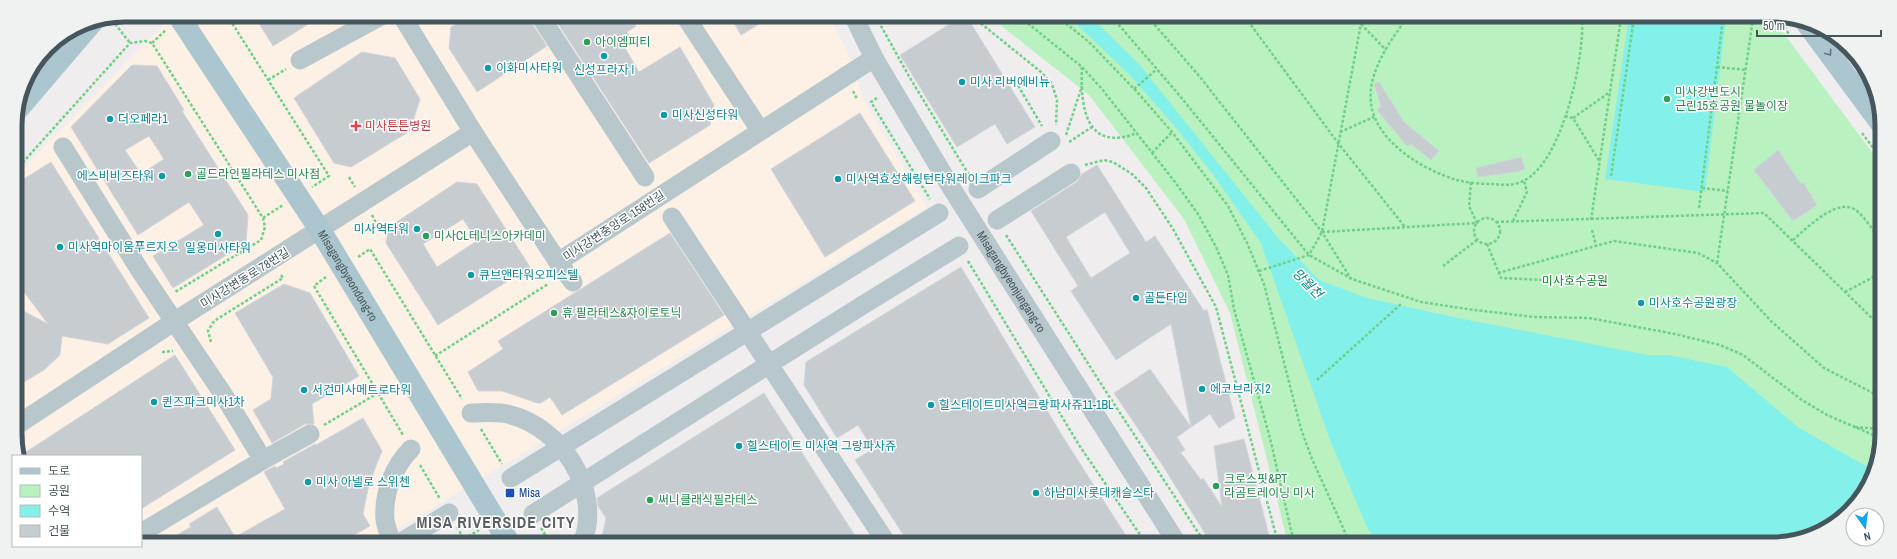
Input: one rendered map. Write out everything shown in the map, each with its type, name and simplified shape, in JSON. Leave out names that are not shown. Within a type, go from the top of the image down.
[{"type":"main road","name":"Misagangbyeondong-ro","points":[[183,22],[320,230],[506,537]]},
{"type":"main road","points":[[25,101],[85,31]]},
{"type":"main road","points":[[1812,31],[1874,114]]},
{"type":"street","points":[[300,60],[370,22]]},
{"type":"street","name":"미사강변중앙로 158번길","points":[[406,22],[473,132],[558,262],[760,130],[874,58]]},
{"type":"street","points":[[544,22],[645,178]]},
{"type":"street","points":[[689,22],[760,130]]},
{"type":"street","name":"Misagangbyeonjungang-ro","points":[[856,22],[874,58],[956,195],[1174,537]]},
{"type":"street","name":"미사강변동로 78번길","points":[[22,422],[175,321],[473,132]]},
{"type":"street","points":[[978,189],[1061,141]]},
{"type":"street","points":[[63,147],[141,272],[223,394],[263,460]]},
{"type":"street","points":[[997,220],[1071,173]]},
{"type":"street","points":[[511,478],[562,448],[939,213]]},
{"type":"street","points":[[672,217],[883,537]]},
{"type":"street","points":[[533,514],[959,246]]},
{"type":"street","points":[[558,262],[573,282]]},
{"type":"street","points":[[471,413],[510,414],[542,428],[562,448],[583,483],[587,509],[584,537]]},
{"type":"street","points":[[142,532],[263,460],[310,434]]},
{"type":"street","points":[[390,537],[385,520],[388,489],[400,460],[411,449]]},
{"type":"street","points":[[410,537],[449,513]]},
{"type":"path","points":[[231,22],[329,176]]},
{"type":"path","points":[[879,22],[910,78],[978,189]]},
{"type":"path","points":[[979,22],[1041,72],[1052,84],[1058,100],[1054,135],[1061,141]]},
{"type":"path","points":[[1026,22],[1082,67],[1102,89],[1198,214],[1216,247],[1228,276],[1234,309],[1274,453],[1292,537]]},
{"type":"path","points":[[1064,22],[1089,42],[1134,89],[1172,132],[1228,206],[1248,245],[1266,291],[1301,429],[1312,459],[1347,537]]},
{"type":"path","points":[[1116,22],[1158,69],[1309,255],[1352,279],[1421,302],[1467,310],[1534,316],[1589,318],[1675,334],[1720,345],[1743,356],[1802,400],[1827,415],[1875,437]]},
{"type":"path","points":[[1152,22],[1200,77],[1322,232],[1352,279]]},
{"type":"path","points":[[1248,22],[1338,143],[1405,227]]},
{"type":"path","points":[[1404,22],[1386,50],[1373,80],[1370,91],[1372,114],[1388,139],[1412,158],[1448,176],[1471,182],[1505,185],[1524,181],[1540,168],[1555,142],[1570,103],[1580,59],[1582,22]]},
{"type":"path","points":[[1591,220],[1620,22]]},
{"type":"path","points":[[1611,176],[1633,22]]},
{"type":"path","points":[[1699,208],[1722,22]]},
{"type":"path","points":[[1716,262],[1725,214],[1753,22]]},
{"type":"path","points":[[114,23],[130,43]]},
{"type":"path","points":[[1361,24],[1386,50]]},
{"type":"path","points":[[1259,272],[1309,255],[1322,232],[1361,24]]},
{"type":"path","points":[[22,163],[130,43],[145,41],[152,44],[263,218],[265,227],[261,240],[194,281]]},
{"type":"path","points":[[1082,67],[1082,86],[1086,110],[1092,127],[1103,137],[1116,139],[1137,133]]},
{"type":"path","points":[[1716,67],[1746,70]]},
{"type":"path","points":[[1134,89],[1158,69]]},
{"type":"path","points":[[1061,141],[1069,128],[1082,86]]},
{"type":"path","points":[[1573,118],[1610,92]]},
{"type":"path","points":[[871,102],[939,213]]},
{"type":"path","points":[[1565,116],[1573,118],[1600,162]]},
{"type":"path","points":[[1340,132],[1374,117]]},
{"type":"path","points":[[1061,141],[1092,127]]},
{"type":"path","points":[[1152,153],[1172,132]]},
{"type":"path","points":[[1071,173],[1083,166],[1104,160],[1120,165],[1146,188],[1173,230],[1219,314],[1276,537]]},
{"type":"path","points":[[1513,221],[1527,192],[1524,181]]},
{"type":"path","points":[[1471,182],[1469,206],[1477,223],[1474,233],[1477,240],[1487,244],[1494,242],[1499,236],[1500,228],[1496,222]]},
{"type":"path","points":[[1702,188],[1728,191]]},
{"type":"path","points":[[1793,240],[1837,207],[1849,206],[1858,211],[1875,234]]},
{"type":"path","points":[[1322,232],[1477,223],[1484,218],[1496,222],[1764,213],[1875,321]]},
{"type":"path","points":[[997,220],[1105,390],[1201,537]]},
{"type":"path","points":[[1592,230],[1596,245]]},
{"type":"path","points":[[1443,266],[1477,240]]},
{"type":"path","points":[[1498,273],[1614,241],[1698,253],[1716,262],[1771,321],[1824,368],[1875,394]]},
{"type":"path","points":[[1487,244],[1501,278],[1590,282]]},
{"type":"path","points":[[959,246],[1079,445],[1141,537]]},
{"type":"path","points":[[370,249],[511,478]]},
{"type":"path","points":[[1844,292],[1875,276]]},
{"type":"path","points":[[212,343],[208,331],[211,324],[217,318],[284,278]]},
{"type":"path","points":[[435,356],[548,284]]},
{"type":"path","points":[[314,286],[463,537]]},
{"type":"path","points":[[1317,380],[1402,303]]},
{"type":"path","points":[[310,434],[378,393]]},
{"type":"path","points":[[1851,426],[1875,429]]},
{"type":"path","points":[[533,514],[547,537]]},
{"type":"shaded area","points":[[166,22],[832,22],[850,57],[864,101],[927,207],[385,537],[142,537],[142,455],[24,455],[22,434],[22,170]]},
{"type":"green space","name":"미사호수공원","points":[[996,22],[1775,22],[1875,156],[1875,434],[1874,447],[1867,473],[1854,497],[1845,507],[1829,520],[1805,532],[1779,537],[1286,537],[1230,313],[1184,219],[1089,95]]},
{"type":"water","name":"망월천","points":[[1074,22],[1096,22],[1139,64],[1278,238],[1319,280],[1367,298],[1458,318],[1648,355],[1668,355],[1727,367],[1799,428],[1869,468],[1861,486],[1845,507],[1829,520],[1805,532],[1779,537],[1373,537],[1367,527],[1330,440],[1261,243],[1212,173],[1177,129],[1128,73]]},
{"type":"water","name":"미사강변도시 근린15호공원 물놀이장","points":[[1628,22],[1726,22],[1705,192],[1605,179]]},
{"type":"building","points":[[258,22],[312,22],[273,46]]},
{"type":"building","name":"이화미사타워","points":[[460,22],[531,22],[547,46],[477,92],[449,48],[451,27]]},
{"type":"building","name":"미사신성타워","points":[[557,22],[634,22],[636,26],[627,32],[634,43],[625,48],[639,72],[680,47],[714,105],[710,125],[649,163]]},
{"type":"building","points":[[733,22],[762,22],[741,35]]},
{"type":"building","name":"미사 리버에비뉴","points":[[953,22],[970,22],[1035,127],[1007,144],[995,124],[957,147],[900,55]]},
{"type":"building","points":[[362,52],[395,58],[420,99],[410,131],[351,167],[334,163],[294,98]]},
{"type":"building","points":[[132,65],[157,66],[184,110],[182,111],[248,215],[246,243],[173,288],[153,256],[204,225],[189,202],[138,235],[71,127]],"holes":[[[149,136],[164,159],[141,174],[125,150]]]},
{"type":"building","points":[[1379,82],[1404,122],[1439,151],[1431,160],[1411,144],[1407,146],[1377,110],[1381,106],[1374,84]]},
{"type":"building","name":"미사역효성해링턴타워레이크파크","points":[[860,113],[915,201],[825,257],[771,169]]},
{"type":"building","points":[[1778,150],[1801,184],[1803,182],[1817,205],[1793,221],[1754,170]]},
{"type":"building","points":[[1521,157],[1525,169],[1516,172],[1478,177],[1476,168]]},
{"type":"building","name":"미사역마이움푸르지오","points":[[51,162],[149,318],[108,344],[62,336],[60,355],[44,370],[22,383],[22,310],[48,324],[22,289],[22,180]]},
{"type":"building","points":[[1097,165],[1146,242],[1155,236],[1204,311],[1207,309],[1235,418],[1219,428],[1210,414],[1177,437],[1185,450],[1178,454],[1181,453],[1201,480],[1203,478],[1222,507],[1214,446],[1244,439],[1269,537],[1207,537],[1161,463],[1114,393],[1150,369],[1191,427],[1171,324],[1116,360],[1071,291],[1078,286],[1031,211],[1077,182],[1082,174]],"holes":[[[1105,212],[1130,253],[1091,278],[1066,237]]]},
{"type":"building","points":[[457,182],[477,184],[530,267],[438,325],[386,243],[389,227]],"holes":[[[463,219],[477,241],[437,267],[423,244]]]},
{"type":"building","points":[[670,233],[724,315],[562,415],[550,397],[541,403],[537,403],[502,391],[478,391],[468,372],[503,349],[498,341]]},
{"type":"building","name":"힐스테이트미사역그랑파사쥬11-1BL","points":[[961,267],[1063,437],[1127,537],[905,537],[855,460],[873,449],[858,425],[837,438],[804,385],[806,362]]},
{"type":"building","points":[[284,284],[310,293],[359,376],[312,404],[314,424],[305,424],[272,443],[253,410],[271,399],[273,377],[235,313]]},
{"type":"building","name":"퀸즈파크미사1차","points":[[175,355],[235,450],[142,508],[142,455],[24,455],[24,453]]},
{"type":"building","name":"힐스테이트 미사역 그랑파사쥬","points":[[764,393],[856,537],[602,537],[606,518],[598,506],[597,498]]},
{"type":"building","name":"미사 아넬로 스위첸","points":[[363,418],[382,451],[369,484],[363,514],[370,526],[350,537],[235,537],[285,509],[264,472],[275,466],[276,468],[284,464],[283,462],[315,444],[316,445]]},
{"type":"building","name":"미사 아넬로 스위첸","points":[[217,507],[235,537],[173,537],[191,527],[189,524]]},
{"type":"place","name":"아이엠피티","points":[[587,42]]},
{"type":"place","name":"신성프라자 I","points":[[604,56]]},
{"type":"place","name":"이화미사타워","points":[[488,68]]},
{"type":"place","name":"미사 리버에비뉴","points":[[962,82]]},
{"type":"place","name":"미사강변도시 근린15호공원 물놀이장","points":[[1667,99]]},
{"type":"place","name":"미사신성타워","points":[[664,115]]},
{"type":"place","name":"더오페라1","points":[[110,119]]},
{"type":"place","name":"미사튼튼병원","points":[[356,126]]},
{"type":"place","name":"골드라인필라테스 미사점","points":[[188,174]]},
{"type":"place","name":"에스비비즈타워","points":[[162,176]]},
{"type":"place","name":"미사역효성해링턴타워레이크파크","points":[[838,179]]},
{"type":"place","name":"미사역타워","points":[[417,229]]},
{"type":"place","name":"일옹미사타워","points":[[218,234]]},
{"type":"place","name":"미사CL테니스아카데미","points":[[426,236]]},
{"type":"place","name":"미사역마이움푸르지오","points":[[60,247]]},
{"type":"place","name":"큐브앤타워오피스텔","points":[[471,275]]},
{"type":"place","name":"골든타임","points":[[1136,298]]},
{"type":"place","name":"미사호수공원광장","points":[[1641,303]]},
{"type":"place","name":"휴 필라테스&자이로토닉","points":[[554,313]]},
{"type":"place","name":"에코브리지2","points":[[1202,389]]},
{"type":"place","name":"서건미사메트로타워","points":[[304,390]]},
{"type":"place","name":"퀸즈파크미사1차","points":[[154,402]]},
{"type":"place","name":"힐스테이트미사역그랑파사쥬11-1BL","points":[[931,405]]},
{"type":"place","name":"힐스테이트 미사역 그랑파사쥬","points":[[739,446]]},
{"type":"place","name":"미사 아넬로 스위첸","points":[[308,482]]},
{"type":"place","name":"크로스핏&PT 라곰트레이닝 미사","points":[[1216,486]]},
{"type":"place","name":"Misa","points":[[510,493]]},
{"type":"place","name":"하남미사롯데캐슬스타","points":[[1036,493]]},
{"type":"place","name":"써니클래식필라테스","points":[[650,500]]},
{"type":"district","name":"MISA RIVERSIDE CITY","points":[[496,522]]}]
